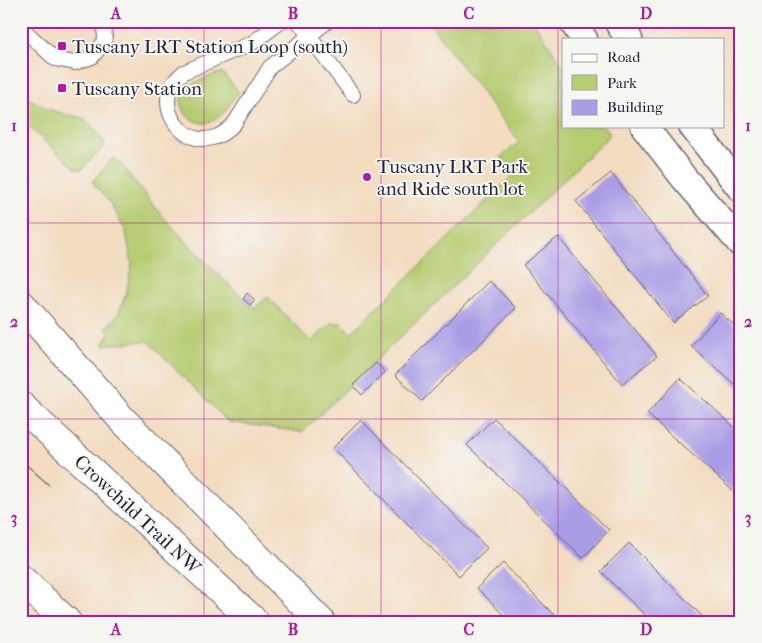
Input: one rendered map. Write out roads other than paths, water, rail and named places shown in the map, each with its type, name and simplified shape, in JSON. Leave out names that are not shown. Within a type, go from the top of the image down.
[{"type":"highway","points":[[21,304],[120,417],[320,622]]},
{"type":"highway","name":"Crowchild Trail NW","points":[[21,406],[255,622]]},
{"type":"highway","points":[[21,579],[67,622]]},
{"type":"street","points":[[572,21],[583,38]]},
{"type":"street","points":[[617,21],[628,38]]},
{"type":"street","points":[[646,128],[684,178],[741,244]]},
{"type":"street","points":[[694,128],[741,189]]},
{"type":"lane","points":[[21,27],[55,58],[75,63],[92,57],[106,42],[103,21]]},
{"type":"lane","points":[[282,21],[252,43],[184,72],[176,78],[170,88],[168,109],[178,128],[196,138],[206,139],[217,137],[226,132],[234,124],[270,67],[328,21]]},
{"type":"lane","points":[[298,21],[354,95]]},
{"type":"tram line","points":[[21,460],[49,485]]},
{"type":"place","name":"Tuscany LRT Station Loop (south)","points":[[62,46]]},
{"type":"place","name":"Tuscany Station","points":[[62,88]]},
{"type":"place","name":"Tuscany LRT Park and Ride south lot","points":[[367,177]]}]
